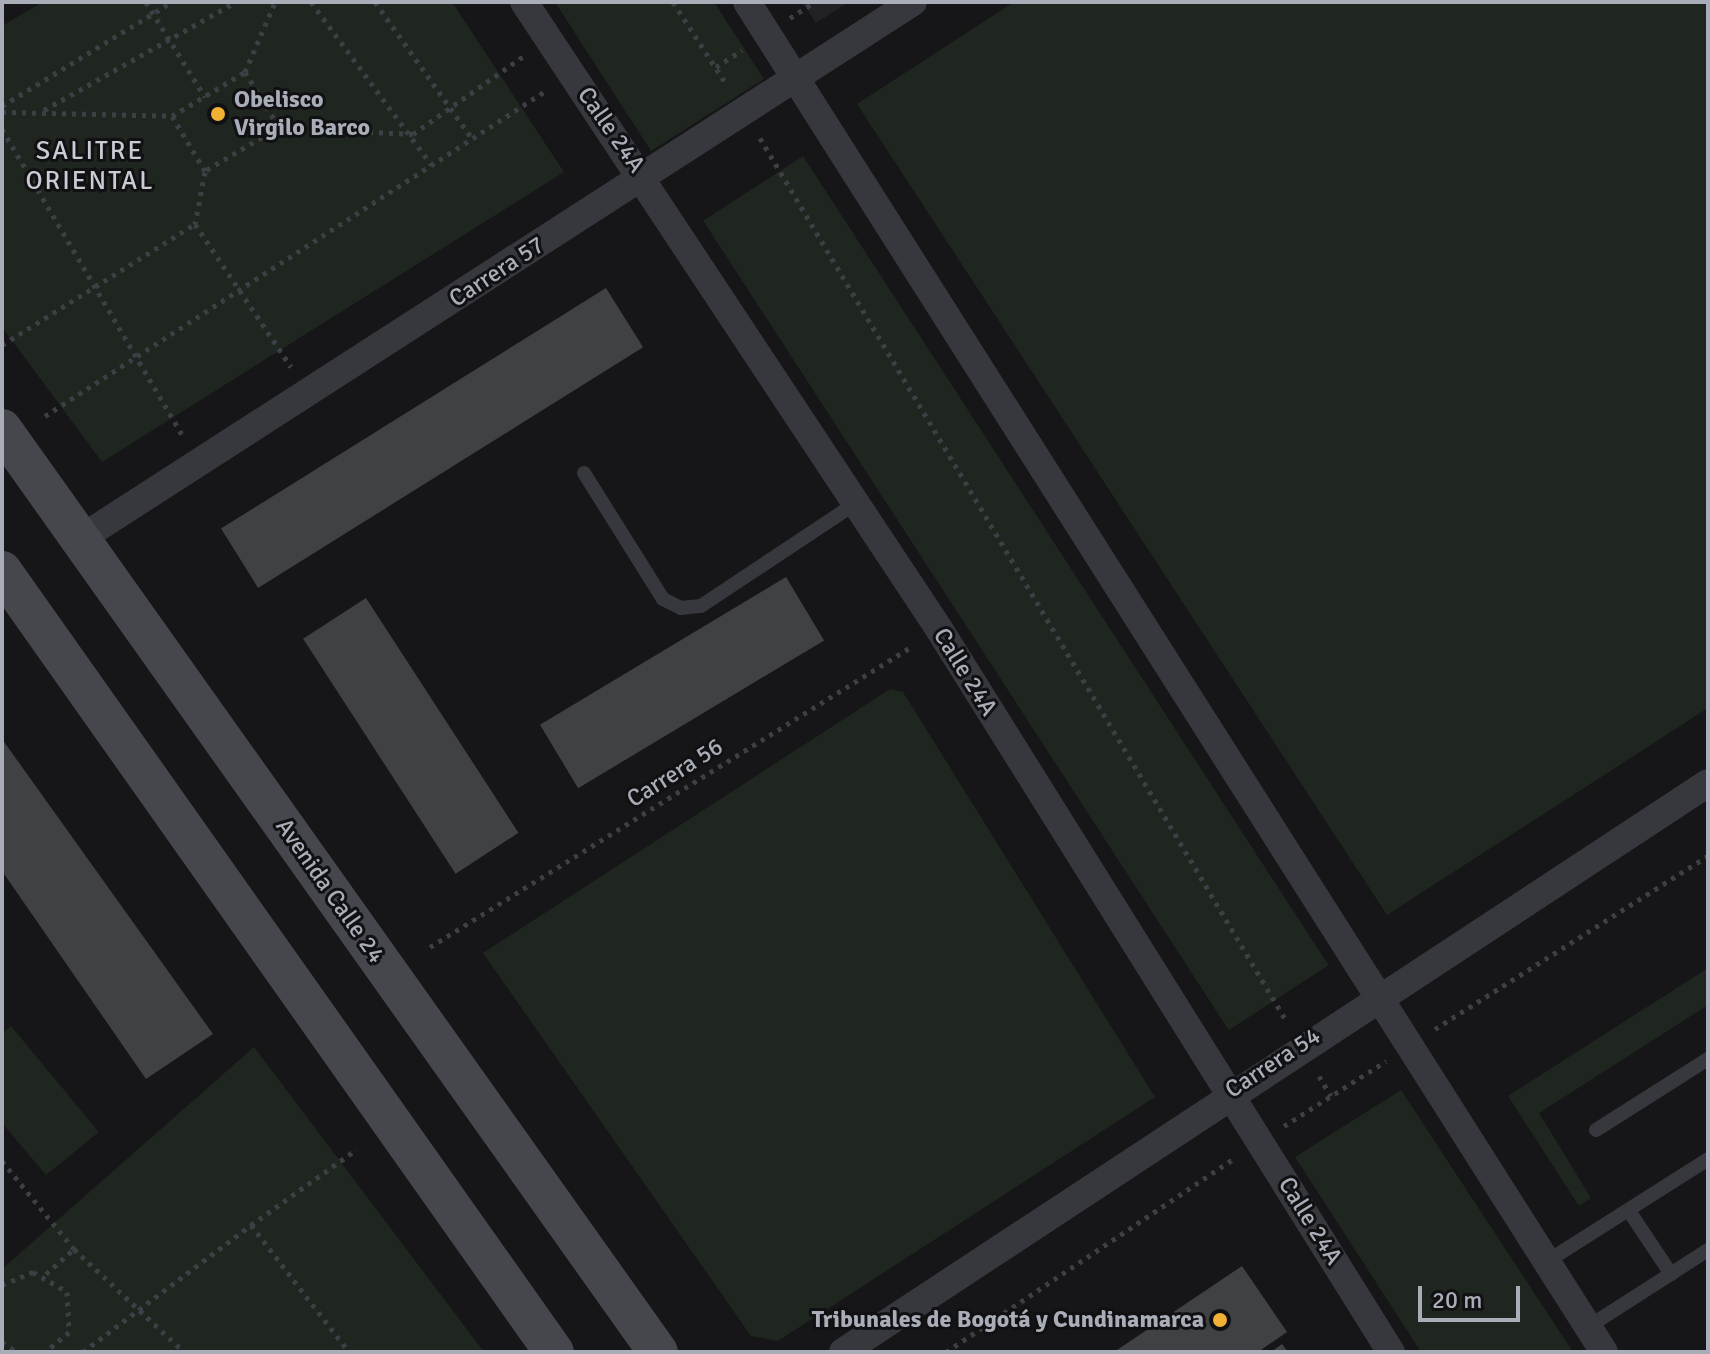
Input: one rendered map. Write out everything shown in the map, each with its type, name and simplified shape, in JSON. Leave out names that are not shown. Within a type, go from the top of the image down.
[{"type":"main road","name":"Avenida Calle 24","points":[[2,429],[658,1352]]},
{"type":"main road","points":[[3,577],[554,1352]]},
{"type":"street","name":"Calle 24A","points":[[524,2],[644,178],[939,629],[1391,1352]]},
{"type":"street","points":[[747,2],[1374,997],[1604,1352]]},
{"type":"street","name":"Carrera 57","points":[[80,539],[913,2]]},
{"type":"street","name":"Carrera 54","points":[[843,1352],[1230,1091],[1708,783]]},
{"type":"lane","points":[[584,473],[663,599],[681,608],[701,606],[856,503]]},
{"type":"lane","points":[[1596,1130],[1708,1059]]},
{"type":"lane","points":[[1546,1262],[1708,1159]]},
{"type":"lane","points":[[1629,1211],[1671,1274]]},
{"type":"lane","points":[[1588,1327],[1708,1250]]},
{"type":"path","points":[[146,2],[205,97]]},
{"type":"path","points":[[2,109],[172,2]]},
{"type":"path","points":[[44,110],[236,2]]},
{"type":"path","points":[[2,109],[172,116],[245,72],[275,2]]},
{"type":"path","points":[[311,2],[413,134],[431,164]]},
{"type":"path","points":[[375,2],[453,106],[471,137]]},
{"type":"path","points":[[673,2],[745,112],[1331,1096]]},
{"type":"path","points":[[205,171],[279,127],[413,134],[548,39]]},
{"type":"path","points":[[245,72],[279,127]]},
{"type":"path","points":[[45,416],[571,73]]},
{"type":"path","points":[[172,116],[205,171],[195,224],[307,392]]},
{"type":"path","points":[[2,129],[198,462]]},
{"type":"path","points":[[2,345],[195,224]]},
{"type":"path","name":"Carrera 56","points":[[430,947],[939,629]]},
{"type":"path","points":[[946,1352],[1260,1141],[1708,856]]},
{"type":"path","points":[[83,1352],[357,1149]]},
{"type":"path","points":[[2,1161],[74,1249],[184,1352]]},
{"type":"path","points":[[251,1225],[349,1352]]},
{"type":"path","points":[[46,1274],[74,1249]]},
{"type":"path","points":[[2,1285],[20,1273],[46,1274],[67,1292],[73,1319],[61,1343],[45,1352]]},
{"type":"path","points":[[2,1342],[17,1352]]},
{"type":"shaded area","points":[[43,2],[452,2],[564,172],[102,462],[2,327],[2,26]]},
{"type":"shaded area","points":[[555,2],[714,2],[764,79],[651,151]]},
{"type":"shaded area","points":[[802,2],[849,2],[816,23]]},
{"type":"shaded area","points":[[1014,2],[1708,2],[1708,708],[1387,915],[857,104]]},
{"type":"shaded area","points":[[803,156],[1329,965],[1229,1030],[703,221]]},
{"type":"shaded area","points":[[890,689],[903,692],[1155,1097],[778,1341],[751,1336],[483,953]]},
{"type":"shaded area","points":[[1708,968],[1708,1005],[1539,1113],[1591,1198],[1579,1206],[1508,1096]]},
{"type":"shaded area","points":[[11,1026],[99,1132],[46,1175],[2,1123],[2,1033]]},
{"type":"shaded area","points":[[254,1047],[484,1352],[2,1352],[2,1269]]},
{"type":"shaded area","points":[[1401,1090],[1573,1352],[1421,1352],[1295,1157]]},
{"type":"building","points":[[606,288],[643,347],[258,588],[221,529]]},
{"type":"building","points":[[786,577],[824,640],[578,788],[540,725]]},
{"type":"building","points":[[366,598],[518,833],[456,874],[303,639]]},
{"type":"building","points":[[2,739],[213,1034],[146,1079],[2,871]]},
{"type":"building","name":"Tribunales de Bogotá y Cundinamarca","points":[[1242,1266],[1287,1332],[1258,1352],[1114,1352]]},
{"type":"building","name":"Tribunales de Bogotá y Cundinamarca","points":[[1282,1344],[1288,1352],[1271,1352]]},
{"type":"place","name":"Obelisco Virgilo Barco","points":[[218,114]]},
{"type":"place","name":"Tribunales de Bogotá y Cundinamarca","points":[[1220,1320]]},
{"type":"district","name":"SALITRE ORIENTAL","points":[[90,167]]}]
